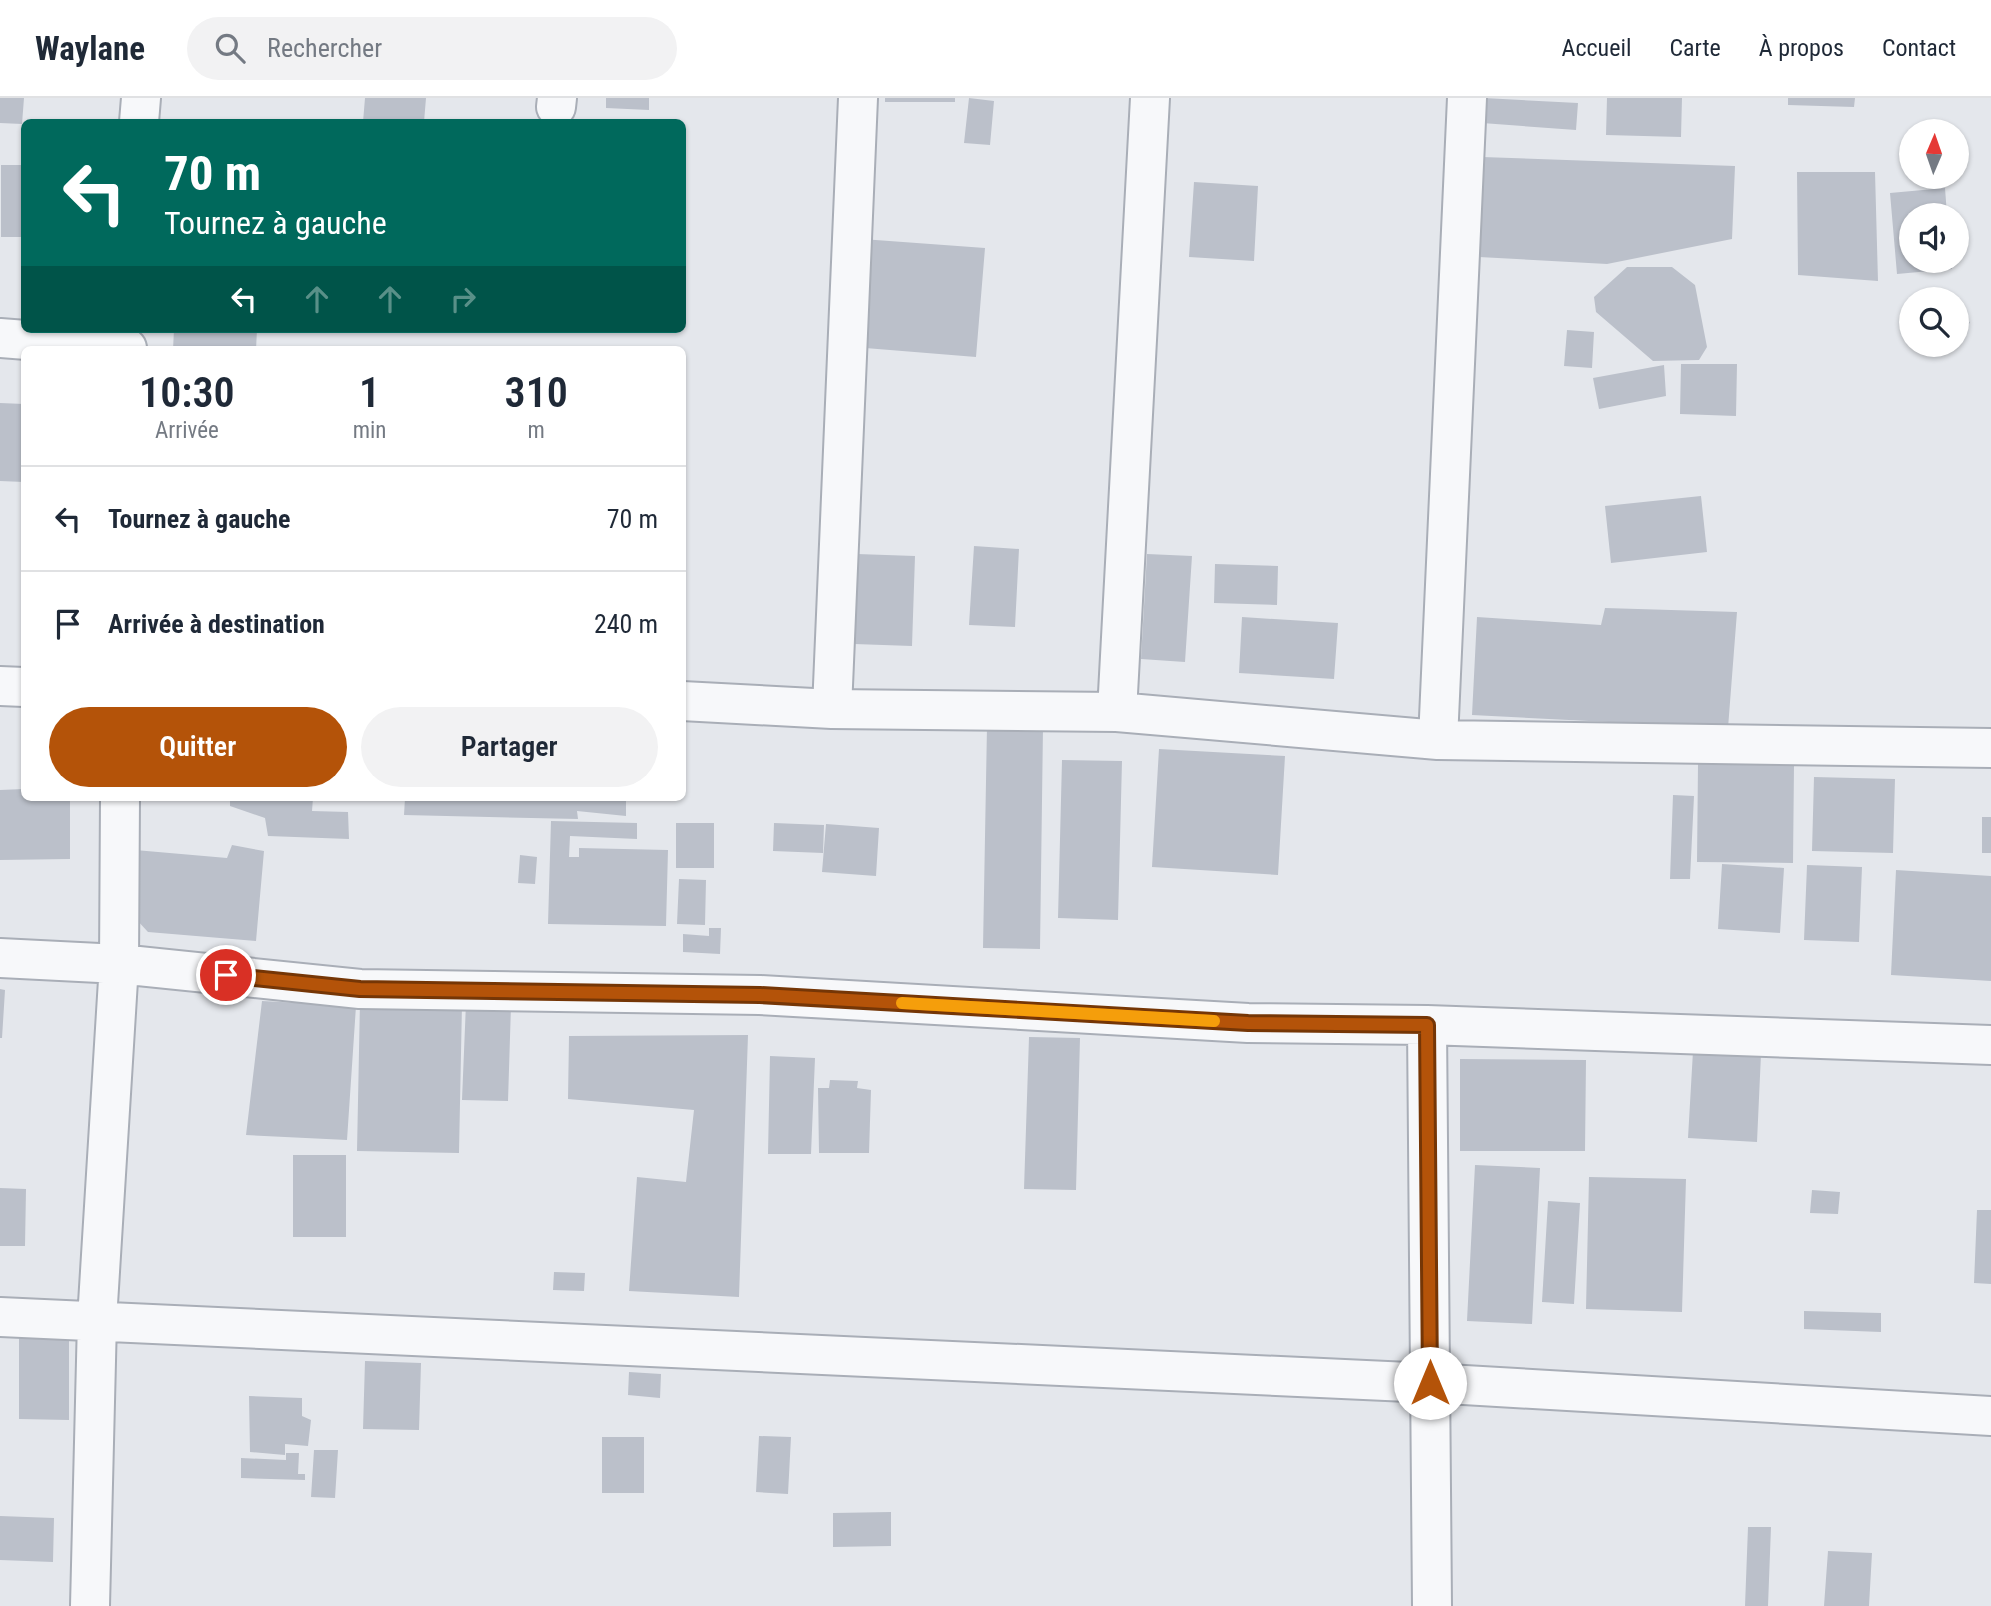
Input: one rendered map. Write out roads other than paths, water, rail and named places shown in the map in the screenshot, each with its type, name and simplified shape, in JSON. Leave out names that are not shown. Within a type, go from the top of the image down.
[{"type":"street","points":[[139,119],[141,98]]},
{"type":"street","points":[[832,709],[858,98]]},
{"type":"street","points":[[1117,712],[1150,98]]},
{"type":"street","points":[[1438,740],[1466,98]]},
{"type":"street","points":[[0,338],[128,342]]},
{"type":"street","points":[[0,686],[21,687]]},
{"type":"street","points":[[686,701],[832,709],[1117,712],[1438,740],[1991,748]]},
{"type":"street","points":[[90,1606],[97,1320],[119,964],[120,801]]},
{"type":"street","points":[[0,958],[119,964],[360,989],[760,995],[1248,1023],[1427,1025],[1991,1045]]},
{"type":"street","points":[[1427,1025],[1432,1606]]},
{"type":"street","points":[[0,1317],[1430,1383],[1991,1416]]}]
